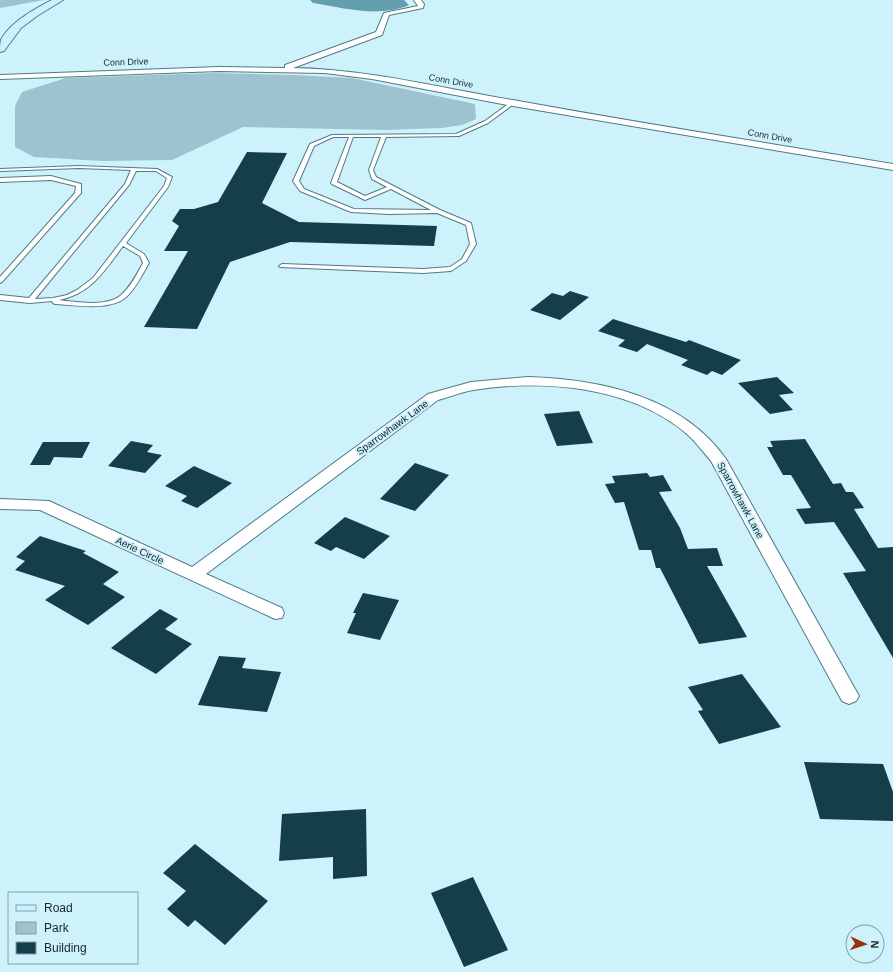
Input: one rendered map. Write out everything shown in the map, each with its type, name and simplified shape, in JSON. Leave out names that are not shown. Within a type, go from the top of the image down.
[{"type":"street","points":[[0,49],[5,39],[17,26],[59,0]]},
{"type":"street","points":[[280,70],[379,33],[386,14],[421,7],[421,4],[417,0]]},
{"type":"street","name":"Conn Drive","points":[[0,76],[219,69],[325,71],[372,77],[513,103],[893,167]]},
{"type":"street","name":"Sparrowhawk Lane","points":[[193,575],[433,397],[470,387],[506,382],[552,381],[597,387],[646,402],[690,429],[718,460],[849,696]]},
{"type":"street","name":"Aerie Circle","points":[[0,504],[43,505],[275,613]]},
{"type":"lane","points":[[438,211],[352,211],[302,190],[296,182],[312,145],[332,136],[457,135],[472,130],[488,121],[504,111],[513,103]]},
{"type":"lane","points":[[352,135],[334,183],[365,198],[391,187]]},
{"type":"lane","points":[[282,266],[423,271],[451,269],[464,260],[473,244],[469,224],[438,211],[374,178],[371,170],[384,136]]},
{"type":"lane","points":[[0,170],[79,167],[134,169],[157,170],[170,177],[166,186],[95,279],[81,290],[70,296],[30,301]]},
{"type":"lane","points":[[30,301],[127,184],[134,169]]},
{"type":"lane","points":[[0,180],[52,178],[79,185],[78,193],[0,281]]},
{"type":"lane","points":[[0,297],[30,301],[95,304],[118,300],[125,294],[146,263],[142,255],[122,243]]},
{"type":"green space","points":[[0,0],[44,0],[0,8]]},
{"type":"green space","points":[[213,73],[352,78],[475,104],[476,119],[462,125],[442,128],[386,130],[243,127],[172,160],[102,161],[34,157],[15,147],[15,106],[22,92],[66,78]]},
{"type":"shaded area","points":[[310,0],[404,0],[409,5],[385,11],[361,11],[313,3]]},
{"type":"building","points":[[247,152],[287,153],[262,203],[299,222],[437,226],[434,246],[290,242],[230,262],[197,329],[144,327],[188,251],[164,251],[179,226],[172,221],[180,209],[194,209],[218,202]]},
{"type":"building","points":[[570,291],[589,297],[560,320],[530,310],[552,293],[563,296]]},
{"type":"building","points":[[613,319],[686,342],[689,340],[741,360],[722,375],[712,371],[707,375],[681,365],[688,360],[647,344],[637,352],[618,346],[625,340],[598,331]]},
{"type":"building","points":[[777,377],[794,393],[779,395],[793,410],[770,414],[738,383]]},
{"type":"building","points":[[579,411],[593,443],[557,446],[544,414]]},
{"type":"building","points":[[805,439],[833,484],[841,483],[846,492],[853,492],[864,508],[854,509],[878,548],[893,547],[893,658],[843,573],[866,571],[834,522],[805,524],[796,509],[811,508],[791,475],[783,475],[767,447],[773,447],[770,441]]},
{"type":"building","points":[[131,441],[153,445],[147,452],[162,455],[145,473],[108,466]]},
{"type":"building","points":[[43,442],[90,442],[82,458],[54,457],[50,465],[30,465]]},
{"type":"building","points":[[415,463],[449,475],[415,511],[380,499]]},
{"type":"building","points":[[194,466],[232,483],[197,508],[181,501],[187,496],[165,486]]},
{"type":"building","points":[[647,473],[650,477],[663,475],[672,491],[659,492],[680,528],[688,549],[717,548],[723,566],[707,566],[747,637],[699,644],[660,568],[656,568],[651,550],[639,550],[624,502],[615,503],[605,484],[615,483],[612,476]]},
{"type":"building","points":[[345,517],[390,536],[364,559],[336,547],[331,551],[314,543]]},
{"type":"building","points":[[40,536],[86,551],[83,553],[119,572],[103,584],[125,597],[88,625],[45,600],[65,586],[15,570],[25,561],[16,557]]},
{"type":"building","points":[[363,593],[399,600],[380,640],[347,633],[356,613],[353,613]]},
{"type":"building","points":[[160,609],[178,619],[165,629],[192,644],[156,674],[111,648]]},
{"type":"building","points":[[219,656],[246,658],[242,668],[281,672],[267,712],[198,705]]},
{"type":"building","points":[[742,674],[781,727],[719,744],[698,711],[703,710],[688,687]]},
{"type":"building","points":[[804,762],[883,764],[893,792],[893,821],[820,819]]},
{"type":"building","points":[[366,809],[367,876],[333,879],[333,857],[279,861],[282,814]]},
{"type":"building","points":[[195,844],[268,901],[225,945],[195,920],[188,927],[167,909],[186,891],[163,873]]},
{"type":"building","points":[[473,877],[508,950],[464,967],[431,893]]}]
